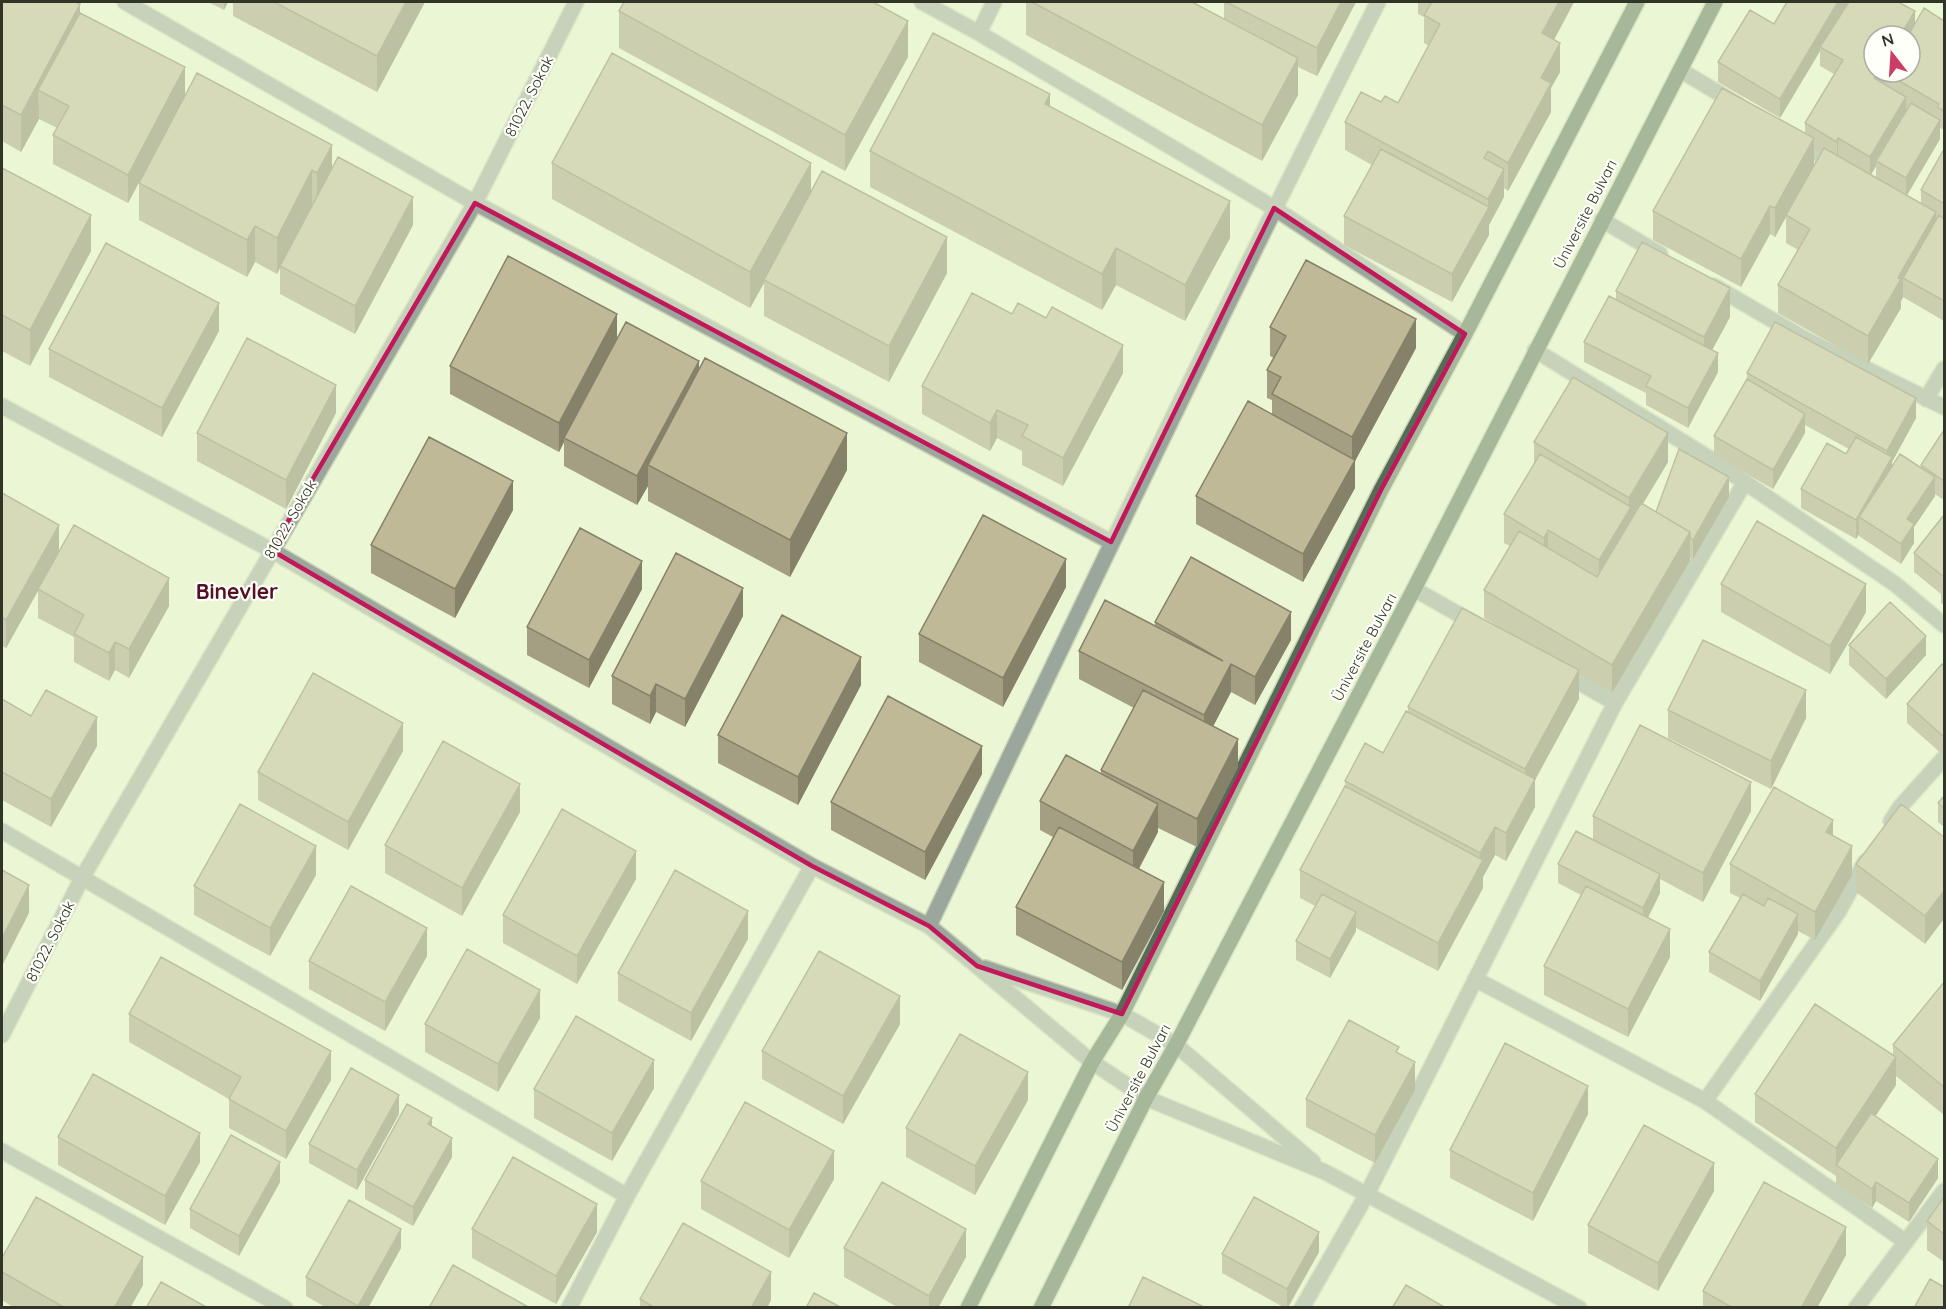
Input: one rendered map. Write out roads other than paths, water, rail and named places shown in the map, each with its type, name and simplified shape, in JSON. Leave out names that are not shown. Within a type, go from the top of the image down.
[{"type":"main road","points":[[968,1308],[1092,1062],[1122,1014],[1382,490],[1637,2]]},
{"type":"main road","name":"Üniversite Bulvarı","points":[[1041,1308],[1146,1098],[1176,1045],[1414,589],[1714,2]]},
{"type":"street","points":[[125,2],[475,203],[1111,542]]},
{"type":"street","name":"81022. Sokak","points":[[2,1035],[82,878],[475,203],[576,2]]},
{"type":"street","points":[[922,2],[1274,208],[1465,334]]},
{"type":"street","points":[[978,33],[994,2]]},
{"type":"street","points":[[930,926],[1111,542],[1274,208],[1378,2]]},
{"type":"street","points":[[1680,70],[1752,113]]},
{"type":"street","points":[[1782,131],[1853,175]]},
{"type":"street","points":[[1602,220],[1673,262]]},
{"type":"street","points":[[1704,279],[1805,339],[1944,407]]},
{"type":"street","points":[[1535,350],[1745,482],[1895,584],[1944,624]]},
{"type":"street","points":[[1926,399],[1944,369]]},
{"type":"street","points":[[2,406],[271,550],[812,866],[930,926],[1092,1062],[1146,1098],[1325,1172],[1578,1308]]},
{"type":"street","points":[[1302,1308],[1367,1194],[1615,703],[1745,482]]},
{"type":"street","points":[[1414,589],[1484,629]]},
{"type":"street","points":[[1545,663],[1615,703]]},
{"type":"street","points":[[1883,832],[1905,811],[1944,758]]},
{"type":"street","points":[[2,831],[627,1196]]},
{"type":"street","points":[[1705,1101],[1839,911],[1872,849]]},
{"type":"street","points":[[568,1308],[627,1196],[812,866]]},
{"type":"street","points":[[977,966],[1122,1014],[1176,1045],[1325,1172]]},
{"type":"street","points":[[1475,979],[1705,1101],[1906,1242]]},
{"type":"street","points":[[2,1152],[285,1308]]},
{"type":"street","points":[[1856,1308],[1944,1191]]},
{"type":"district","name":"Binevler","points":[[237,591]]}]
